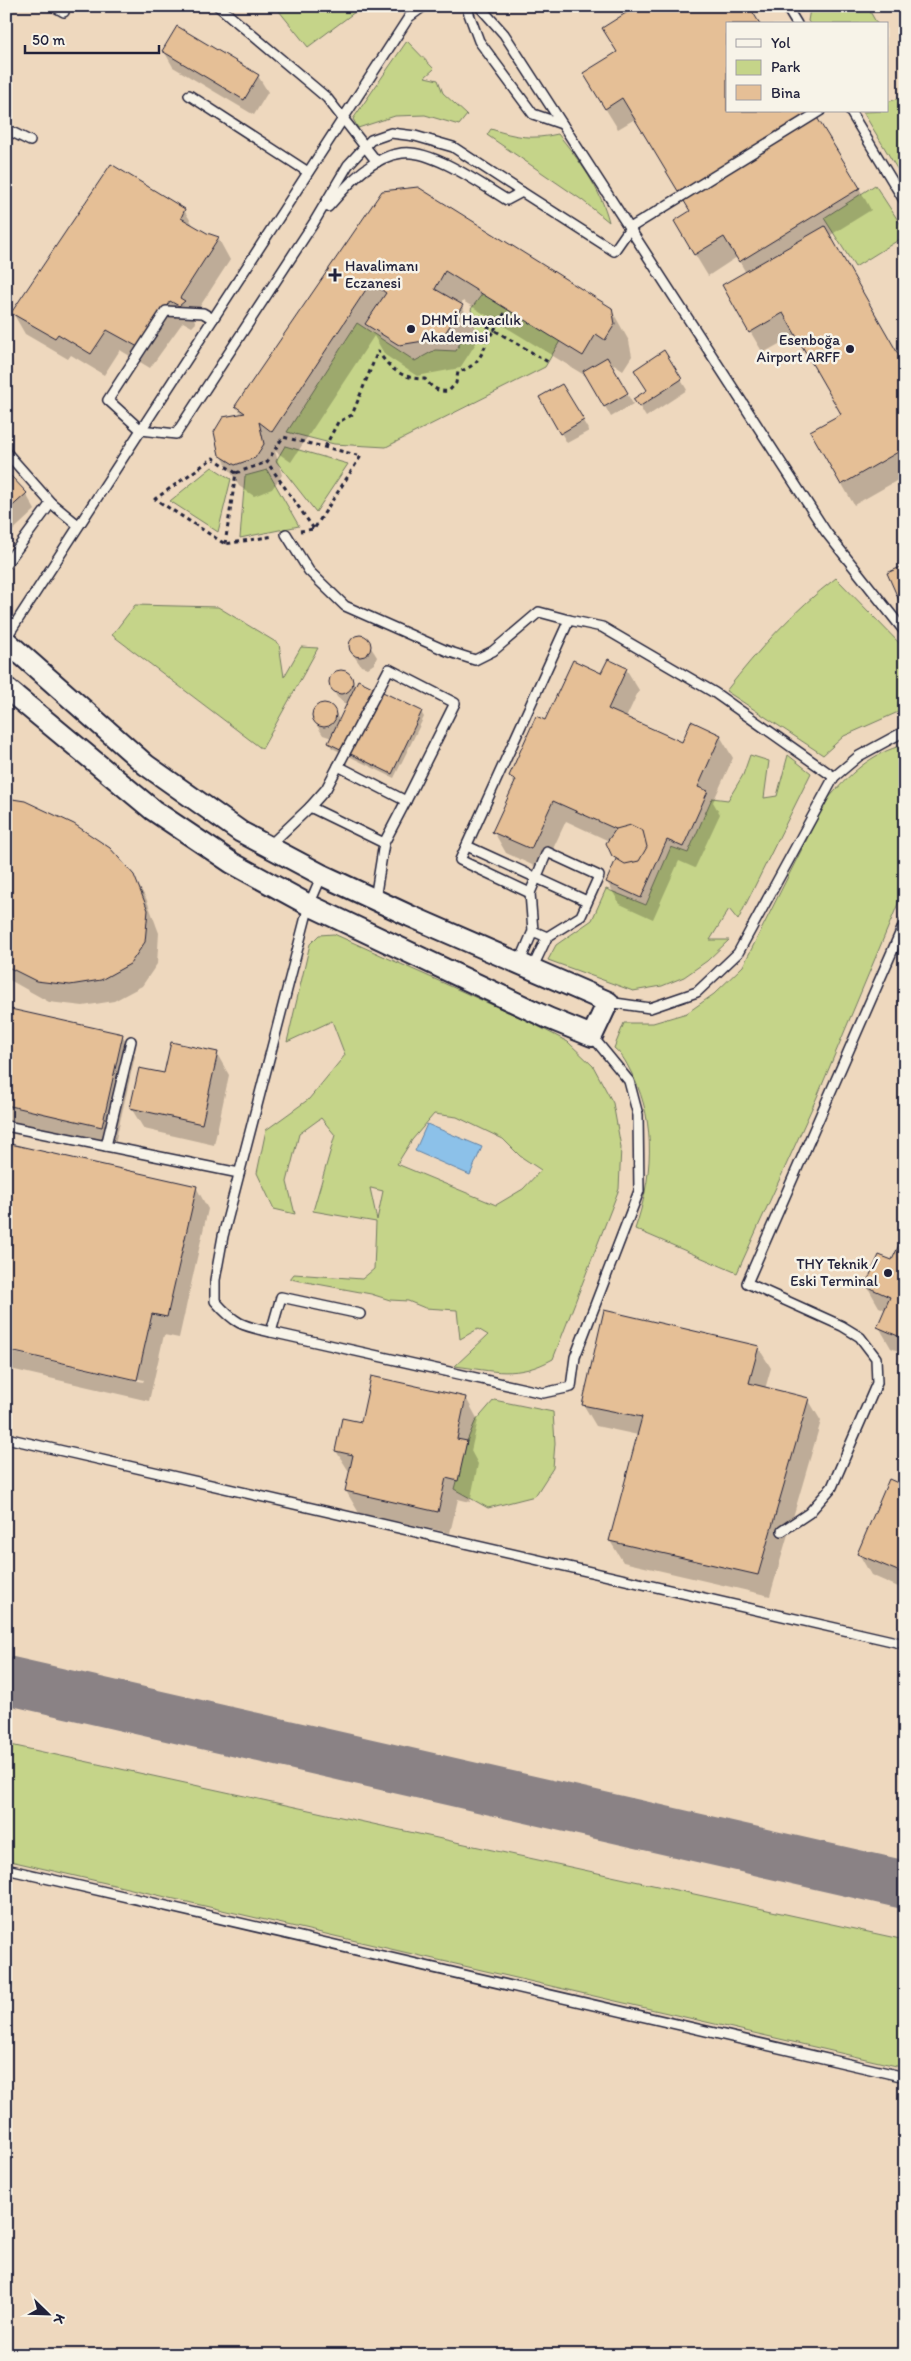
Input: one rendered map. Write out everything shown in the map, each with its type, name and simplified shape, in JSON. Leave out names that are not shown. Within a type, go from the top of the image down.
[{"type":"street","points":[[6,639],[146,765],[241,832],[322,875],[375,900],[608,1002],[592,1036],[548,1018],[309,905],[232,863],[154,810],[6,688]]},
{"type":"lane","points":[[53,6],[64,12]]},
{"type":"lane","points":[[218,6],[327,98],[377,162]]},
{"type":"lane","points":[[6,639],[342,118],[409,17],[424,6]]},
{"type":"lane","points":[[466,6],[479,41],[533,114],[562,124]]},
{"type":"lane","points":[[479,6],[504,34],[826,532],[904,630]]},
{"type":"lane","points":[[786,6],[796,22]]},
{"type":"lane","points":[[189,95],[308,172]]},
{"type":"lane","points":[[213,319],[203,313],[166,311],[108,400],[141,430],[176,434],[313,224],[348,165],[364,145],[371,140],[391,133],[415,136],[452,147],[614,251],[630,228],[818,112]]},
{"type":"lane","points":[[851,112],[905,202]]},
{"type":"lane","points":[[6,129],[30,141]]},
{"type":"lane","points":[[313,224],[353,179],[377,162],[403,153],[421,156],[453,166],[507,200],[522,192]]},
{"type":"lane","points":[[6,452],[52,503],[78,525]]},
{"type":"lane","points":[[6,564],[52,503]]},
{"type":"lane","points":[[286,534],[309,571],[345,606],[447,651],[476,660],[493,651],[539,612],[602,627],[715,693],[834,777]]},
{"type":"lane","points":[[530,893],[460,860],[570,620]]},
{"type":"lane","points":[[268,847],[326,789],[389,669],[455,703],[384,843],[375,900]]},
{"type":"lane","points":[[608,1002],[650,1008],[697,992],[738,953],[834,777],[859,756],[905,730]]},
{"type":"lane","points":[[338,766],[406,801]]},
{"type":"lane","points":[[310,807],[384,843]]},
{"type":"lane","points":[[467,846],[587,901]]},
{"type":"lane","points":[[547,852],[599,876],[581,916],[547,937],[526,967],[533,931],[530,893],[547,852]]},
{"type":"lane","points":[[322,875],[309,905],[239,1173],[215,1280],[215,1301],[229,1316],[243,1326],[543,1393],[571,1387],[575,1358],[639,1192],[638,1115],[629,1081],[592,1036]]},
{"type":"lane","points":[[782,1530],[810,1513],[832,1487],[877,1383],[876,1358],[860,1337],[842,1326],[747,1283],[905,922]]},
{"type":"lane","points":[[533,931],[547,937]]},
{"type":"lane","points":[[106,1146],[132,1042]]},
{"type":"lane","points":[[6,1126],[239,1173]]},
{"type":"lane","points":[[271,1332],[281,1297],[360,1314]]},
{"type":"lane","points":[[6,1438],[905,1644]]},
{"type":"lane","points":[[6,1869],[905,2077]]},
{"type":"path","points":[[325,447],[338,422],[352,415],[378,351],[385,362],[398,373],[411,379],[425,379],[440,392],[450,391],[456,383],[458,372],[475,364],[482,355],[485,343],[505,313]]},
{"type":"path","points":[[473,318],[548,362]]},
{"type":"path","points":[[283,437],[361,456],[314,529],[225,544],[154,499],[213,458],[236,473],[267,462],[283,437]]},
{"type":"path","points":[[267,462],[314,529]]},
{"type":"path","points":[[225,544],[236,473]]},
{"type":"shaded area","points":[[6,6],[905,6],[905,2355],[6,2355]]},
{"type":"green space","points":[[275,6],[363,6],[308,47]]},
{"type":"green space","points":[[814,6],[867,6],[876,22],[809,22],[810,9]]},
{"type":"green space","points":[[407,41],[434,69],[425,77],[438,80],[443,93],[467,115],[459,125],[425,115],[395,116],[358,128],[353,119]]},
{"type":"green space","points":[[897,99],[905,100],[905,182],[863,112],[888,112],[888,102]]},
{"type":"green space","points":[[491,129],[524,137],[558,134],[595,187],[609,222],[582,200],[487,135]]},
{"type":"green space","points":[[875,185],[905,231],[905,236],[855,267],[824,218]]},
{"type":"green space","points":[[483,293],[560,341],[545,367],[386,447],[334,444],[287,432],[357,323],[415,361],[435,350],[456,351],[464,335],[475,330],[471,309]]},
{"type":"green space","points":[[285,446],[348,464],[316,512],[276,461]]},
{"type":"green space","points":[[212,467],[231,479],[218,532],[170,501]]},
{"type":"green space","points":[[267,470],[299,526],[240,538],[245,476]]},
{"type":"green space","points":[[836,578],[905,649],[905,709],[844,736],[823,755],[726,691],[777,631]]},
{"type":"green space","points":[[135,605],[218,607],[279,644],[284,677],[301,647],[318,648],[262,749],[112,635]]},
{"type":"green space","points":[[905,745],[905,887],[817,1097],[737,1273],[635,1229],[641,1210],[648,1172],[649,1133],[641,1095],[625,1061],[614,1048],[624,1023],[653,1023],[687,1013],[714,994],[743,966],[826,801],[861,766],[881,753]]},
{"type":"green space","points":[[750,755],[769,761],[764,798],[777,796],[788,755],[811,773],[738,920],[729,909],[710,940],[729,940],[707,961],[684,977],[662,986],[633,991],[548,960],[556,945],[592,920],[606,889],[646,905],[671,847],[688,853],[712,798],[728,800],[743,775]]},
{"type":"green space","points":[[334,934],[526,1020],[568,1042],[593,1066],[613,1103],[621,1147],[619,1189],[553,1359],[528,1369],[505,1372],[455,1366],[488,1335],[478,1329],[460,1339],[457,1310],[425,1308],[408,1301],[390,1300],[371,1294],[290,1279],[294,1274],[362,1279],[374,1269],[376,1222],[313,1211],[335,1135],[321,1118],[299,1134],[287,1182],[295,1214],[274,1209],[257,1173],[266,1130],[309,1099],[345,1055],[332,1021],[287,1042],[310,944],[319,935]],"holes":[[[434,1114],[457,1117],[503,1139],[520,1156],[541,1170],[523,1189],[496,1205],[397,1164],[412,1140]],[[370,1188],[383,1191],[377,1220]]]},
{"type":"green space","points":[[494,1400],[553,1412],[555,1443],[553,1468],[535,1496],[488,1508],[454,1489],[467,1441],[475,1422]]},
{"type":"green space","points":[[6,1744],[905,1940],[905,2068],[6,1860]]},
{"type":"water","points":[[427,1124],[482,1147],[470,1175],[415,1151]]},
{"type":"building","points":[[637,6],[749,6],[759,22],[726,22],[726,112],[814,112],[860,188],[739,262],[724,237],[694,255],[674,221],[690,211],[622,98],[605,109],[583,73],[617,52],[602,28]]},
{"type":"building","points":[[177,26],[259,75],[244,100],[162,51]]},
{"type":"building","points":[[111,164],[185,209],[181,218],[207,233],[219,237],[180,298],[185,301],[179,306],[170,301],[138,347],[107,330],[91,354],[58,334],[55,338],[11,313]]},
{"type":"building","name":"DHMİ Havacılık Akademisi","points":[[418,187],[612,308],[615,324],[605,340],[596,334],[583,356],[445,271],[435,289],[463,305],[442,338],[399,345],[365,324],[386,293],[371,282],[272,432],[259,422],[264,444],[255,458],[235,465],[219,455],[214,432],[223,417],[245,413],[235,406],[382,191]]},
{"type":"building","name":"Esenboğa Airport ARFF","points":[[825,226],[905,366],[905,448],[841,485],[810,431],[841,414],[783,313],[749,333],[722,285]]},
{"type":"building","points":[[664,350],[682,379],[639,407],[633,399],[647,390],[634,370]]},
{"type":"building","points":[[607,357],[628,393],[604,407],[583,371]]},
{"type":"building","points":[[562,384],[584,420],[560,434],[539,397]]},
{"type":"building","points":[[11,476],[27,493],[6,512],[6,480]]},
{"type":"building","points":[[905,565],[905,606],[902,607],[887,573]]},
{"type":"building","points":[[356,635],[364,635],[371,642],[371,650],[364,657],[356,657],[349,650],[349,642]]},
{"type":"building","points":[[608,659],[627,668],[608,709],[682,742],[691,721],[721,735],[698,787],[708,791],[683,847],[667,840],[641,898],[606,882],[627,834],[553,801],[531,849],[492,832],[516,780],[509,776],[536,716],[545,720],[573,660],[601,673]]},
{"type":"building","points":[[341,670],[350,673],[353,682],[350,691],[341,694],[332,691],[329,682],[332,673]]},
{"type":"building","points":[[358,680],[422,711],[392,774],[328,743]]},
{"type":"building","points":[[324,703],[333,706],[336,715],[333,724],[324,727],[315,724],[312,715],[315,706]]},
{"type":"building","points":[[6,798],[25,801],[74,824],[110,848],[134,875],[148,910],[145,942],[130,964],[101,980],[70,985],[36,981],[6,966]]},
{"type":"building","points":[[631,825],[643,831],[647,847],[639,861],[625,864],[612,856],[606,843],[616,829]]},
{"type":"building","points":[[6,1008],[123,1034],[102,1127],[6,1105]]},
{"type":"building","points":[[171,1042],[218,1052],[202,1124],[130,1108],[139,1068],[164,1073]]},
{"type":"building","points":[[6,1143],[197,1186],[167,1317],[152,1314],[137,1380],[6,1350]]},
{"type":"building","name":"THY Teknik / Eski Terminal","points":[[905,1232],[905,1339],[877,1327],[890,1297],[865,1286],[879,1255],[892,1260]]},
{"type":"building","points":[[604,1310],[759,1346],[749,1383],[809,1398],[758,1575],[609,1541],[642,1417],[582,1405]]},
{"type":"building","points":[[371,1376],[466,1397],[457,1439],[467,1441],[458,1481],[446,1478],[438,1512],[345,1491],[353,1455],[335,1451],[342,1418],[361,1422]]},
{"type":"building","points":[[889,1479],[905,1486],[905,1574],[857,1554]]},
{"type":"taxiway","points":[[6,1680],[905,1885]]},
{"type":"place","name":"Havalimanı Eczanesi","points":[[335,275]]},
{"type":"place","name":"DHMİ Havacılık Akademisi","points":[[411,329]]},
{"type":"place","name":"Esenboğa Airport ARFF","points":[[850,349]]},
{"type":"place","name":"THY Teknik / Eski Terminal","points":[[888,1273]]}]
